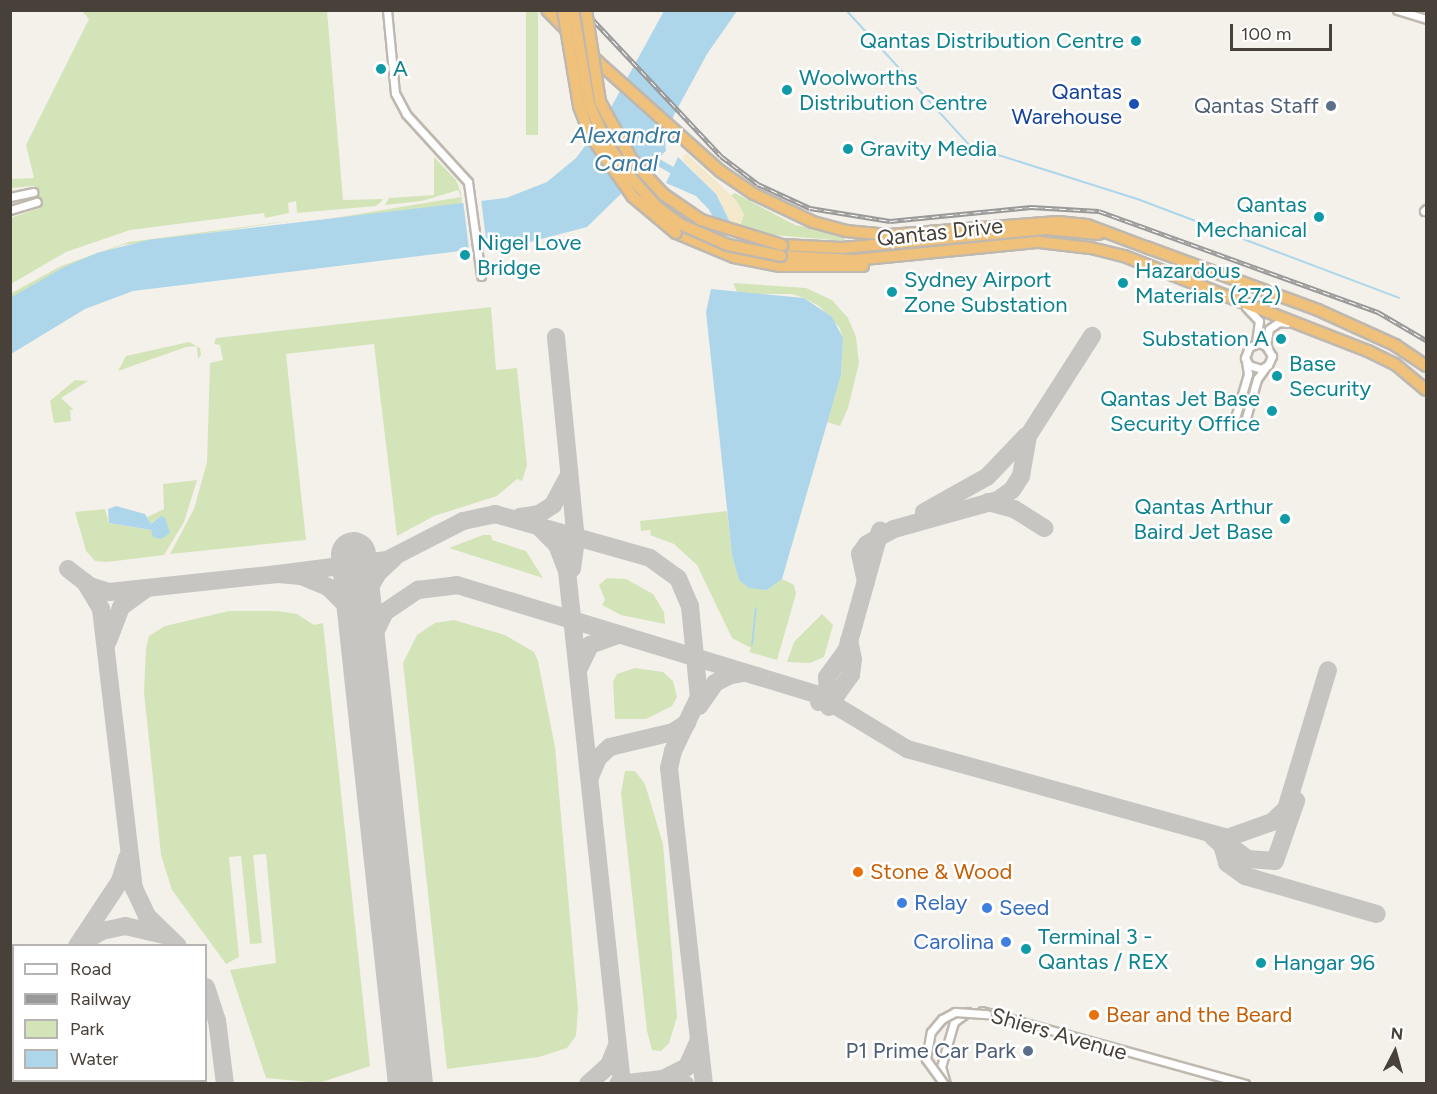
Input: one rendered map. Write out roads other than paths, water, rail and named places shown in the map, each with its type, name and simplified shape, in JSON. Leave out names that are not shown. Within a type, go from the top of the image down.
[{"type":"highway","points":[[548,10],[681,139],[754,194],[813,222],[846,231],[908,235],[1058,222],[1087,225],[1152,249]]},
{"type":"highway","points":[[563,10],[585,122],[610,168],[633,197],[663,224],[696,243],[734,257],[781,256]]},
{"type":"highway","name":"Qantas Drive","points":[[573,10],[584,87],[595,121],[634,182],[668,216],[696,232],[728,245],[781,256],[854,260],[1039,242],[1091,248],[1124,256],[1386,360],[1426,390]]},
{"type":"highway","name":"Qantas Drive","points":[[586,10],[600,102],[632,160],[663,194],[701,220],[781,256],[1046,229],[1102,234],[1152,249],[1318,310],[1395,345],[1426,366]]},
{"type":"street","points":[[387,10],[397,98],[406,114],[465,176],[472,199],[481,276]]},
{"type":"street","points":[[1397,10],[1426,19]]},
{"type":"street","points":[[10,197],[33,192]]},
{"type":"street","points":[[10,210],[37,202]]},
{"type":"street","points":[[1231,298],[1258,319],[1260,333],[1256,343],[1246,352],[1248,374],[1237,413],[1247,415],[1258,376],[1272,359],[1266,346],[1272,325],[1280,322],[1303,326]]},
{"type":"street","points":[[1256,343],[1266,346]]},
{"type":"street","points":[[1246,362],[1252,368],[1265,368]]},
{"type":"street","name":"Shiers Avenue","points":[[945,1083],[932,1071],[926,1051],[931,1032],[945,1017],[968,1010],[1233,1083]]},
{"type":"street","name":"Shiers Avenue","points":[[945,1083],[941,1067],[956,1020],[969,1012],[993,1012],[1245,1083]]},
{"type":"water","name":"Alexandra Canal","points":[[664,11],[737,11],[707,54],[674,115],[665,140],[666,151],[658,158],[655,173],[627,188],[587,227],[526,243],[133,291],[85,309],[11,354],[10,298],[64,267],[97,253],[148,240],[506,198],[547,182],[576,158],[603,122]]},
{"type":"water","points":[[678,157],[716,194],[731,224],[718,219],[696,196],[666,183]]},
{"type":"water","points":[[711,289],[804,298],[832,317],[843,338],[841,375],[782,579],[767,590],[749,588],[739,580],[732,555],[706,312]]},
{"type":"water","points":[[116,506],[145,514],[151,524],[161,516],[165,518],[170,533],[161,539],[153,537],[151,530],[109,523],[108,509]]},
{"type":"waterway","points":[[846,10],[970,146],[1140,200],[1399,298]]},
{"type":"waterway","points":[[653,159],[677,173]]},
{"type":"waterway","points":[[711,206],[724,233]]},
{"type":"waterway","points":[[752,645],[756,608]]},
{"type":"railway","points":[[584,10],[721,156],[758,184],[810,208],[890,221],[1031,207],[1099,211],[1378,312],[1426,340]]},
{"type":"place","name":"Qantas Distribution Centre","points":[[1136,41]]},
{"type":"place","name":"A","points":[[381,69]]},
{"type":"place","name":"Woolworths Distribution Centre","points":[[787,90]]},
{"type":"place","name":"Qantas Warehouse","points":[[1134,104]]},
{"type":"place","name":"Qantas Staff","points":[[1331,106]]},
{"type":"place","name":"Gravity Media","points":[[848,149]]},
{"type":"place","name":"Qantas Mechanical","points":[[1319,217]]},
{"type":"place","name":"Nigel Love Bridge","points":[[465,255]]},
{"type":"place","name":"Hazardous Materials (272)","points":[[1123,283]]},
{"type":"place","name":"Sydney Airport Zone Substation","points":[[892,292]]},
{"type":"place","name":"Substation A","points":[[1281,339]]},
{"type":"place","name":"Base Security","points":[[1277,376]]},
{"type":"place","name":"Qantas Jet Base Security Office","points":[[1272,411]]},
{"type":"place","name":"Qantas Arthur Baird Jet Base","points":[[1285,519]]},
{"type":"place","name":"Stone & Wood","points":[[858,872]]},
{"type":"place","name":"Relay","points":[[902,903]]},
{"type":"place","name":"Seed","points":[[987,908]]},
{"type":"place","name":"Carolina","points":[[1006,942]]},
{"type":"place","name":"Terminal 3 - Qantas / REX","points":[[1026,949]]},
{"type":"place","name":"Hangar 96","points":[[1261,963]]},
{"type":"place","name":"Bear and the Beard","points":[[1094,1015]]},
{"type":"place","name":"P1 Prime Car Park","points":[[1028,1051]]}]
